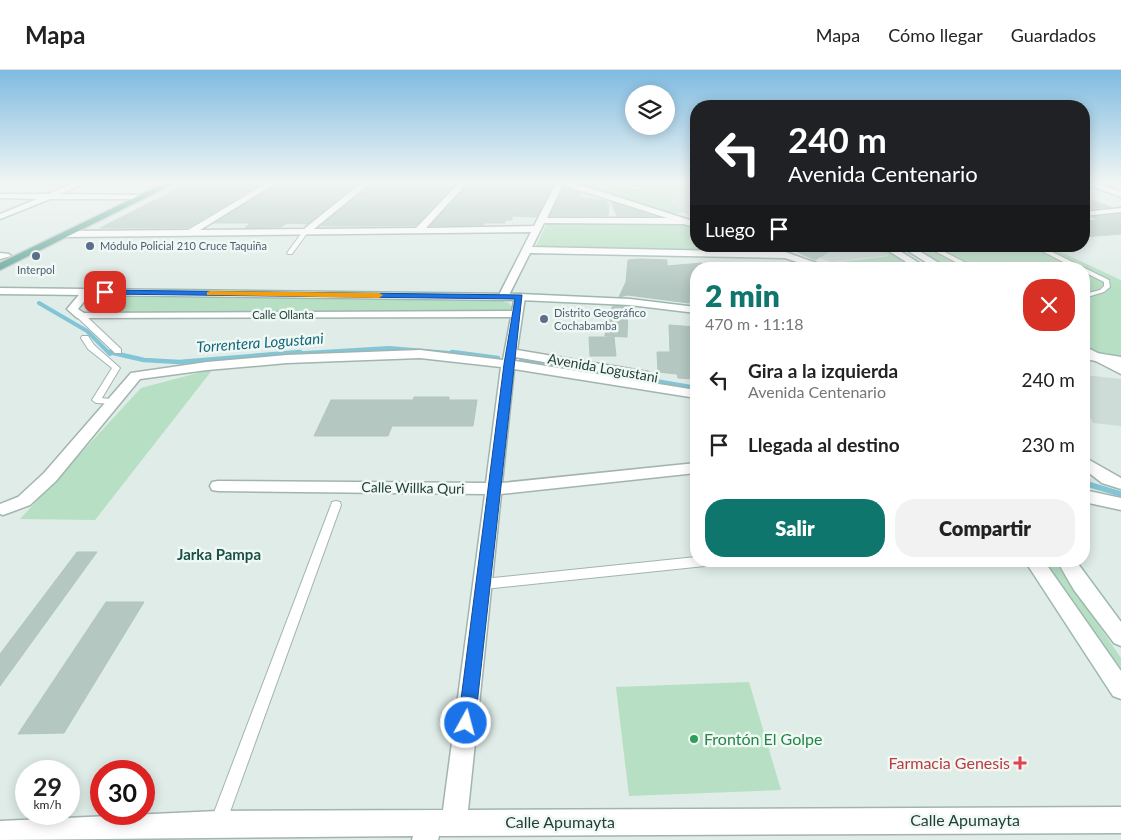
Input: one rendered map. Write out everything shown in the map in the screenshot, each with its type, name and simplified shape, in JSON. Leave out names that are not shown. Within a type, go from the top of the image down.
[{"type":"main road","points":[[2,257],[81,219]]},
{"type":"main road","points":[[0,267],[98,219]]},
{"type":"street","points":[[189,233],[212,219]]},
{"type":"street","points":[[305,232],[321,219]]},
{"type":"street","points":[[418,231],[429,219]]},
{"type":"street","points":[[678,219],[690,223]]},
{"type":"street","points":[[454,822],[484,584],[514,303],[527,250],[542,220],[684,221]]},
{"type":"street","points":[[67,234],[537,229]]},
{"type":"street","points":[[527,250],[785,255]]},
{"type":"street","points":[[777,252],[806,262]]},
{"type":"street","points":[[895,252],[911,262]]},
{"type":"street","points":[[914,252],[932,262]]},
{"type":"street","points":[[0,291],[514,303],[630,302],[690,309]]},
{"type":"street","points":[[0,299],[27,298],[56,292]]},
{"type":"street","points":[[82,316],[72,308],[87,292]]},
{"type":"street","name":"Calle Ollanta","points":[[82,316],[514,303]]},
{"type":"street","points":[[2,509],[24,501],[50,477],[136,376],[207,366],[381,354],[420,354],[509,358],[690,393]]},
{"type":"street","points":[[1090,354],[1121,370]]},
{"type":"street","points":[[1090,357],[1121,361]]},
{"type":"street","name":"Avenida Logustani","points":[[509,358],[690,382]]},
{"type":"street","points":[[1090,363],[1094,363],[1099,359]]},
{"type":"street","points":[[1090,466],[1108,479],[1121,484]]},
{"type":"street","name":"Calle Willka Quri","points":[[218,486],[493,489],[690,469]]},
{"type":"street","points":[[1090,497],[1121,504]]},
{"type":"street","points":[[1038,567],[1121,689]]},
{"type":"street","points":[[1070,567],[1081,585],[1121,637]]},
{"type":"street","name":"Calle Apumayta","points":[[0,834],[218,824],[426,832],[454,822],[1121,820]]},
{"type":"lane","points":[[290,254],[305,232]]},
{"type":"lane","points":[[940,252],[961,262]]},
{"type":"lane","points":[[1047,252],[1068,262]]},
{"type":"lane","points":[[1090,273],[1107,281],[1107,287],[1102,291],[1090,294]]},
{"type":"lane","points":[[82,316],[118,351]]},
{"type":"lane","points":[[85,338],[91,347],[116,368],[96,400],[114,402]]},
{"type":"lane","points":[[218,824],[336,505]]},
{"type":"lane","points":[[484,584],[690,563]]},
{"type":"shaded area","points":[[800,252],[885,252],[890,255],[832,262]]},
{"type":"shaded area","points":[[1090,376],[1121,379],[1121,426],[1093,423],[1090,417]]},
{"type":"green space","points":[[547,223],[690,225],[690,249],[536,246]]},
{"type":"green space","points":[[883,252],[890,252],[906,262],[840,262],[889,256]]},
{"type":"green space","points":[[920,252],[1061,252],[1082,262],[937,262]]},
{"type":"green space","points":[[1090,266],[1121,280],[1121,356],[1090,350]]},
{"type":"green space","points":[[117,297],[499,301],[509,303],[512,307],[511,311],[95,313],[90,309],[94,303],[101,299]]},
{"type":"green space","points":[[213,369],[95,520],[20,519],[141,388]]},
{"type":"green space","points":[[1047,567],[1058,567],[1121,658],[1121,672]]},
{"type":"green space","name":"Frontón El Golpe","points":[[749,682],[781,790],[629,796],[616,687]]},
{"type":"building","points":[[118,219],[202,219],[187,228],[100,228]]},
{"type":"building","points":[[221,219],[313,219],[307,224],[287,223],[281,227],[245,228],[250,223],[214,223]]},
{"type":"building","points":[[329,219],[422,219],[415,226],[321,226]]},
{"type":"building","points":[[437,219],[512,219],[505,220],[505,223],[484,223],[484,225],[430,226]]},
{"type":"building","points":[[1097,219],[1121,219],[1121,234],[1090,237],[1090,221],[1099,220]]},
{"type":"building","points":[[798,252],[828,252],[815,260]]},
{"type":"building","points":[[628,260],[667,260],[667,266],[690,264],[689,303],[628,295],[619,297],[626,282]]},
{"type":"building","points":[[613,306],[628,307],[627,337],[605,336],[607,316]]},
{"type":"building","points":[[669,325],[690,327],[690,379],[678,378],[677,374],[658,372],[657,352],[670,352]]},
{"type":"building","points":[[589,337],[614,337],[616,356],[590,356]]},
{"type":"building","points":[[414,397],[449,397],[449,400],[477,400],[473,426],[392,426],[388,436],[314,436],[331,400],[413,400]]},
{"type":"building","points":[[77,552],[97,552],[0,686],[0,654]]},
{"type":"building","points":[[106,602],[144,602],[64,733],[18,734]]},
{"type":"waterway","name":"Torrentera Logustani","points":[[39,303],[87,331],[110,354]]},
{"type":"waterway","name":"Torrentera Logustani","points":[[288,354],[389,348],[462,354]]},
{"type":"waterway","name":"Torrentera Logustani","points":[[109,352],[144,360],[179,362],[300,352]]},
{"type":"waterway","name":"Torrentera Logustani","points":[[452,352],[498,358]]},
{"type":"waterway","name":"Torrentera Logustani","points":[[521,361],[555,364],[690,387]]},
{"type":"waterway","name":"Torrentera Logustani","points":[[1090,485],[1121,494]]},
{"type":"slow traffic","points":[[210,293],[379,295]]},
{"type":"place","name":"Módulo Policial 210 Cruce Taquiña","points":[[90,246]]},
{"type":"place","name":"Interpol","points":[[36,256]]},
{"type":"place","name":"Distrito Geográfico Cochabamba","points":[[544,319]]},
{"type":"place","name":"Frontón El Golpe","points":[[694,739]]},
{"type":"place","name":"Farmacia Genesis","points":[[1020,763]]},
{"type":"district","name":"Jarka Pampa","points":[[219,555]]},
{"type":"route","points":[[105,292],[520,297],[508,364],[484,584],[466,723]]}]
